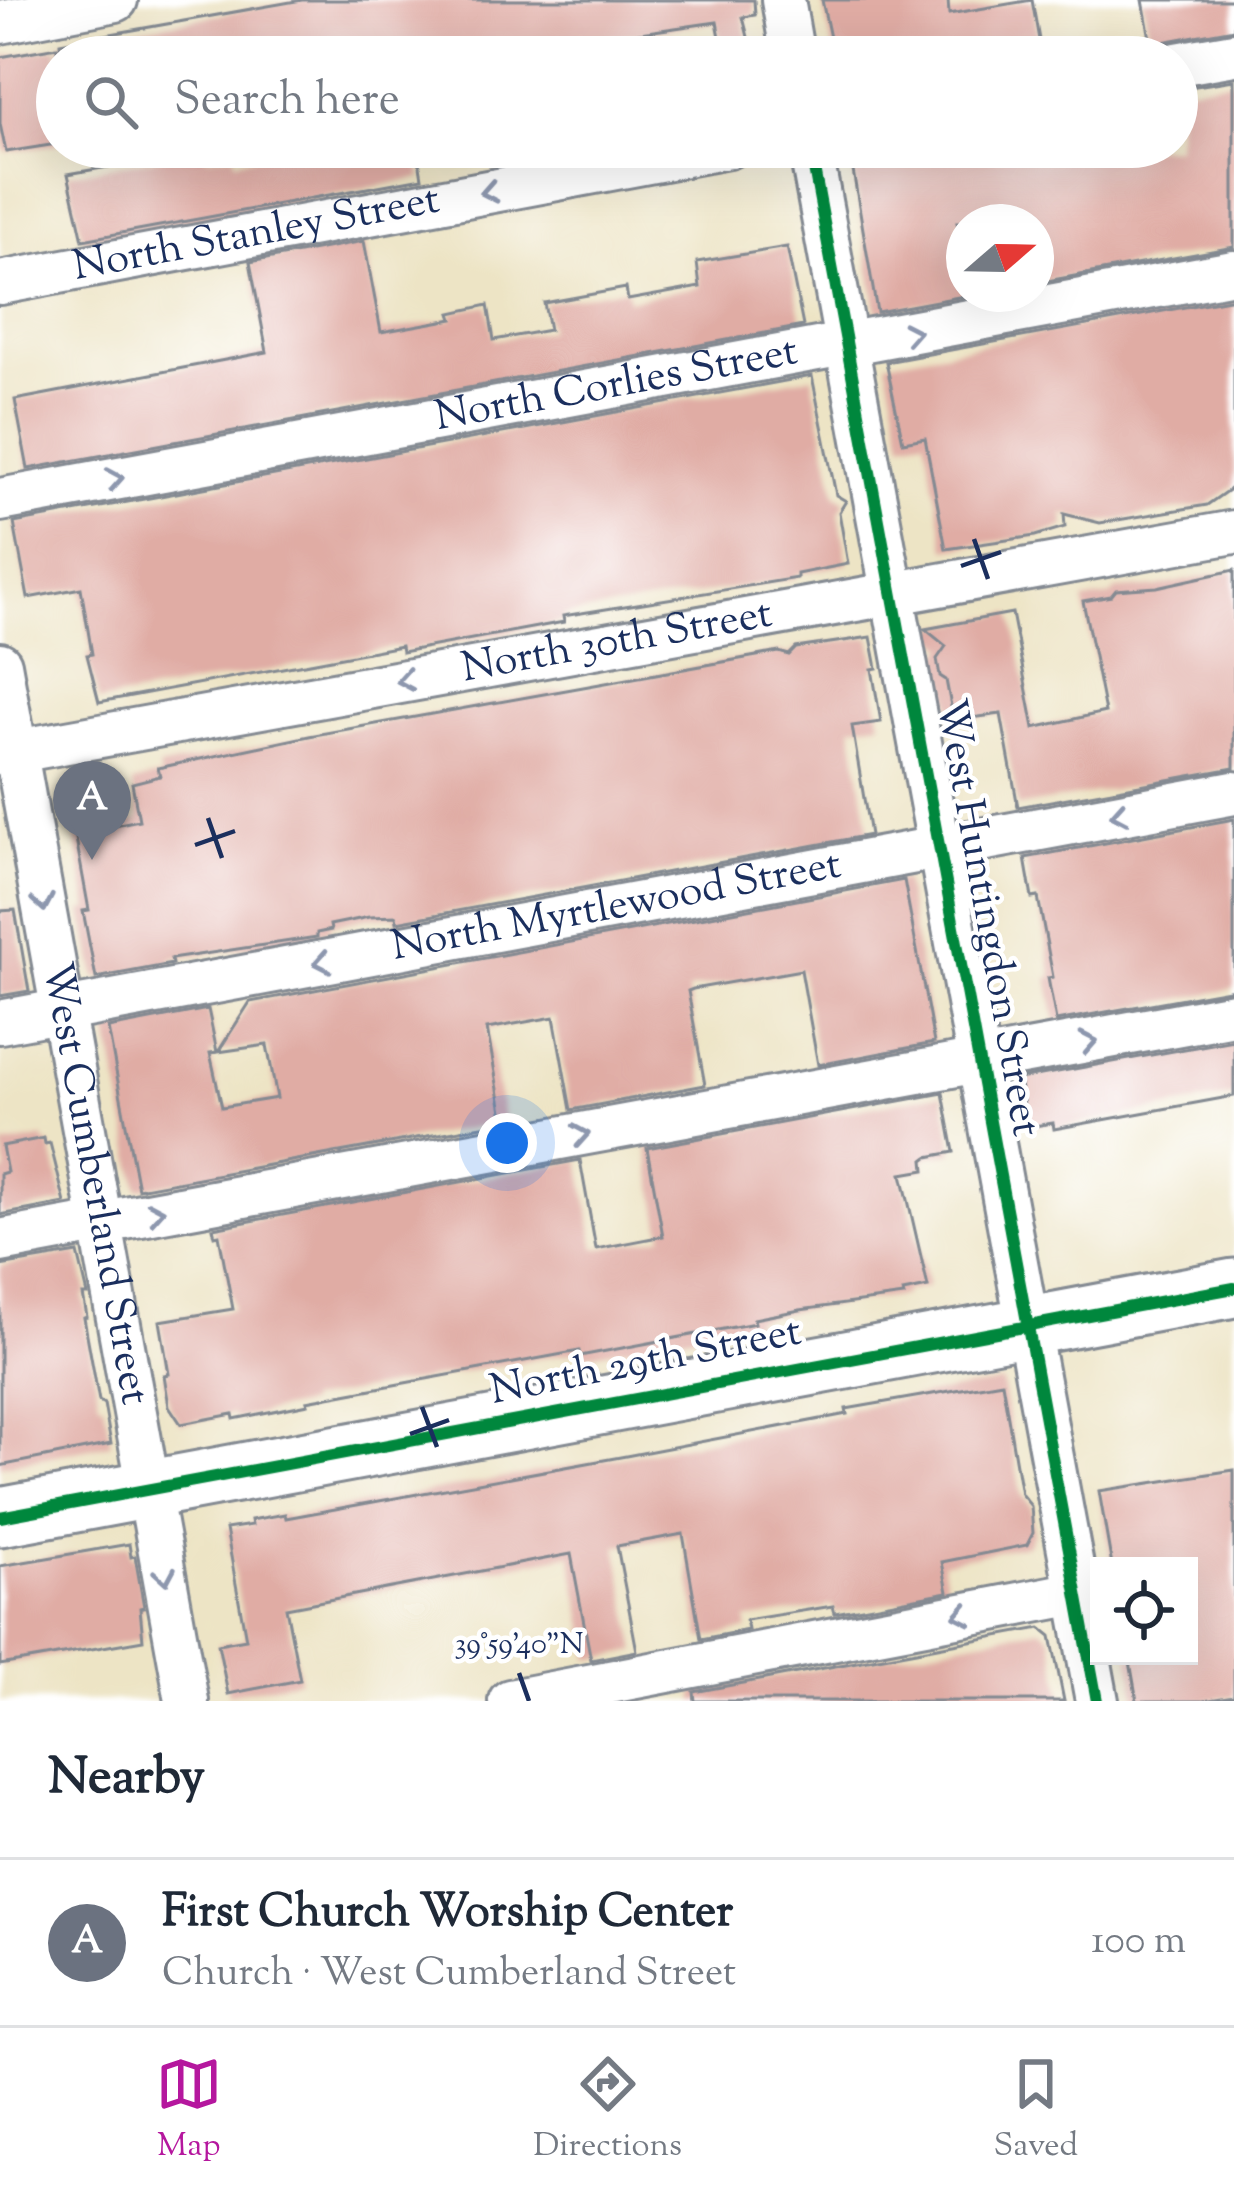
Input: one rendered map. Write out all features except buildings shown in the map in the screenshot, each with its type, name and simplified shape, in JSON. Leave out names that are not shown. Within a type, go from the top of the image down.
[{"type":"street","points":[[0,22],[116,0]]},
{"type":"street","points":[[783,0],[790,36]]},
{"type":"street","points":[[1198,60],[1234,53]]},
{"type":"street","name":"North Stanley Street","points":[[0,283],[616,168]]},
{"type":"street","name":"West Huntingdon Street","points":[[814,168],[1097,1701]]},
{"type":"street","name":"North Corlies Street","points":[[0,500],[1234,272]]},
{"type":"street","name":"North 30th Street","points":[[8,752],[1234,532]]},
{"type":"street","name":"West Cumberland Street","points":[[0,664],[8,752],[62,1010],[187,1701]]},
{"type":"street","name":"North Myrtlewood Street","points":[[0,1022],[1234,794]]},
{"type":"street","points":[[0,1241],[1234,1014]]},
{"type":"street","name":"North 29th Street","points":[[0,1516],[1234,1288]]},
{"type":"street","points":[[509,1701],[1077,1593]]},
{"type":"cycle path","points":[[814,168],[1097,1701]]},
{"type":"cycle path","points":[[0,1517],[1234,1288]]},
{"type":"place","name":"First Church Worship Center","points":[[92,860]]}]
